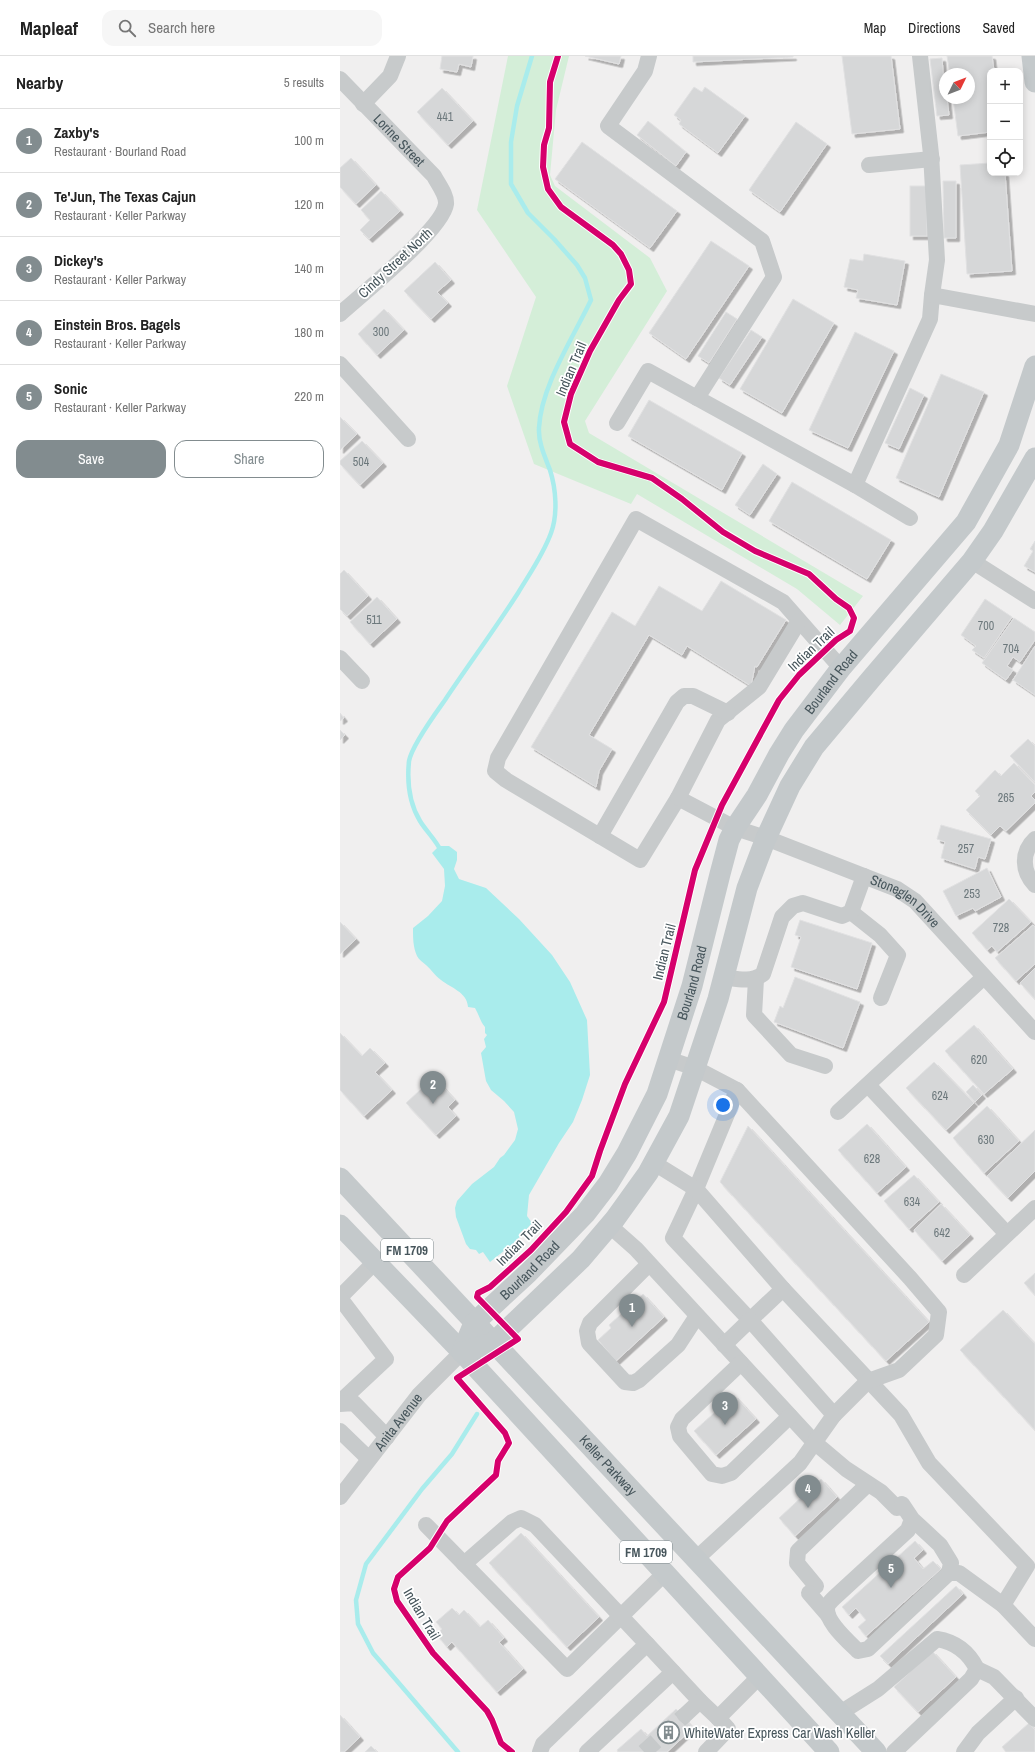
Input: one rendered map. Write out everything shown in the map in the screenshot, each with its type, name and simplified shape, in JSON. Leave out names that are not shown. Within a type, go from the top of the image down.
[{"type":"main road","points":[[1032,56],[1035,82]]},
{"type":"main road","name":"Bourland Road","points":[[462,1352],[474,1323],[528,1273],[580,1220],[608,1184],[627,1153],[657,1094],[692,986],[729,840],[735,828],[757,795],[794,730],[841,668],[966,522],[1009,445],[1035,366]]},
{"type":"main road","name":"Bourland Road","points":[[462,1352],[494,1343],[581,1259],[610,1226],[654,1163],[679,1116],[724,977],[747,888],[766,838],[790,786],[814,747],[871,678],[972,561],[993,531],[1035,458]]},
{"type":"main road","name":"Keller Parkway","points":[[340,1178],[876,1752]]},
{"type":"main road","name":"FM 1709","points":[[342,1232],[375,1262],[462,1352],[829,1752]]},
{"type":"street","points":[[363,104],[390,76],[398,56]]},
{"type":"street","points":[[649,56],[645,71],[608,126],[762,241],[774,277],[697,398]]},
{"type":"street","points":[[855,485],[930,319],[937,260],[932,159],[920,56]]},
{"type":"street","name":"Lorine Street","points":[[340,79],[434,176],[444,195],[446,203],[445,208]]},
{"type":"street","points":[[869,165],[932,159]]},
{"type":"street","name":"Cindy Street North","points":[[340,314],[418,244],[436,225],[445,208]]},
{"type":"street","points":[[932,295],[1035,314]]},
{"type":"street","points":[[340,364],[408,439]]},
{"type":"street","points":[[617,423],[648,371],[855,485],[910,518]]},
{"type":"street","points":[[799,621],[760,687],[718,720],[678,798],[640,860],[506,780],[495,771],[498,758],[636,519],[783,602],[841,668]]},
{"type":"street","points":[[972,561],[1035,601]]},
{"type":"street","points":[[340,658],[362,681]]},
{"type":"street","points":[[600,836],[677,702],[684,696],[694,696],[728,713]]},
{"type":"street","name":"Stoneglen Drive","points":[[678,798],[735,828],[766,838],[897,889],[911,898],[1035,1032]]},
{"type":"street","points":[[1034,884],[1026,869],[1025,860],[1027,850],[1035,839]]},
{"type":"street","points":[[724,977],[745,981],[756,979],[763,974],[782,917],[793,906],[803,903],[842,916],[851,912],[864,876]]},
{"type":"street","points":[[851,912],[880,935],[898,955],[881,998]]},
{"type":"street","points":[[838,1112],[984,977]]},
{"type":"street","points":[[756,979],[754,1015],[791,1054],[825,1066]]},
{"type":"street","points":[[668,1059],[695,1068],[738,1090],[910,1278],[939,1312],[936,1335],[899,1370],[868,1381],[834,1414],[800,1462],[696,1559]]},
{"type":"street","points":[[868,1085],[1007,1234]]},
{"type":"street","points":[[738,1090],[696,1189],[673,1238],[750,1320],[834,1414]]},
{"type":"street","points":[[654,1163],[696,1189],[783,1288],[901,1415],[929,1463],[1027,1566],[1003,1605]]},
{"type":"street","points":[[964,1275],[1035,1208]]},
{"type":"street","points":[[610,1226],[636,1249],[814,1442],[846,1469],[881,1492],[899,1506],[940,1545],[951,1563],[949,1573],[868,1649],[858,1651],[837,1629],[797,1563],[798,1551],[868,1484]]},
{"type":"street","points":[[340,1403],[386,1359],[340,1298],[375,1262]]},
{"type":"street","points":[[649,1264],[590,1323],[587,1332],[588,1343],[625,1382],[633,1383],[639,1380],[678,1345],[697,1316]]},
{"type":"street","points":[[724,1345],[783,1288]]},
{"type":"street","name":"Anita Avenue","points":[[341,1495],[419,1395],[462,1352]]},
{"type":"street","points":[[741,1363],[682,1419],[678,1427],[680,1436],[712,1474],[722,1476],[731,1473],[790,1416]]},
{"type":"street","points":[[340,1403],[354,1403],[387,1437]]},
{"type":"street","points":[[340,1431],[369,1459]]},
{"type":"street","points":[[464,1564],[512,1522],[521,1518],[535,1525],[728,1729],[706,1752]]},
{"type":"street","points":[[828,1615],[828,1606],[834,1598],[908,1530],[912,1519]]},
{"type":"street","points":[[426,1525],[567,1669],[665,1573]]},
{"type":"street","points":[[949,1573],[960,1573],[1003,1605],[1035,1639]]},
{"type":"street","points":[[840,1713],[878,1689],[937,1639],[945,1640],[959,1647],[972,1659],[977,1669],[994,1677],[1035,1719]]},
{"type":"street","points":[[540,1752],[542,1744],[647,1644]]},
{"type":"street","points":[[894,1752],[971,1679],[977,1669]]},
{"type":"street","points":[[587,1752],[673,1672]]},
{"type":"street","points":[[718,1718],[760,1676]]},
{"type":"street","points":[[967,1751],[978,1733],[1016,1698]]},
{"type":"street","points":[[685,1715],[700,1700]]},
{"type":"green space","points":[[508,56],[569,56],[556,110],[550,175],[555,186],[650,258],[667,291],[585,421],[589,433],[863,596],[840,625],[797,589],[637,494],[631,504],[534,464],[507,386],[536,297],[477,210]]},
{"type":"water","points":[[439,846],[449,846],[457,852],[457,860],[454,869],[459,879],[486,888],[519,919],[552,955],[570,982],[587,1020],[590,1075],[582,1100],[573,1122],[529,1195],[527,1216],[532,1223],[515,1242],[490,1262],[483,1252],[479,1254],[476,1250],[470,1249],[466,1244],[456,1217],[455,1208],[457,1201],[472,1184],[494,1167],[504,1155],[515,1140],[518,1129],[514,1112],[491,1090],[486,1081],[481,1053],[486,1047],[484,1039],[487,1035],[485,1033],[485,1027],[475,1008],[468,1007],[462,994],[437,977],[419,959],[415,949],[413,928],[428,916],[442,901],[445,886],[444,869],[432,853]]},
{"type":"building","points":[[442,56],[473,56],[471,67],[459,64],[457,72],[440,69]]},
{"type":"building","points":[[585,56],[621,56],[619,64]]},
{"type":"building","points":[[693,56],[793,56],[793,57],[693,62]]},
{"type":"building","points":[[842,56],[891,56],[900,129],[852,134]]},
{"type":"building","points":[[947,56],[992,56],[994,68],[987,68],[987,132],[958,136],[954,104],[975,104],[975,68],[949,68]]},
{"type":"building","points":[[942,58],[943,68],[939,68],[939,104],[948,104],[949,115],[937,116],[930,59]]},
{"type":"building","points":[[694,87],[702,92],[705,87],[745,116],[718,153],[679,124],[681,120],[674,115]]},
{"type":"building","points":[[442,88],[473,121],[448,145],[417,112]]},
{"type":"building","points":[[648,121],[686,152],[676,166],[637,135]]},
{"type":"building","points":[[796,122],[827,144],[780,212],[749,190]]},
{"type":"building","points":[[582,142],[677,211],[650,248],[555,179]]},
{"type":"building","points":[[351,158],[376,185],[356,204],[340,187],[340,168]]},
{"type":"building","points":[[987,163],[987,176],[1005,176],[1012,271],[967,274],[960,165]]},
{"type":"building","points":[[943,181],[956,181],[956,238],[944,238]]},
{"type":"building","points":[[910,186],[927,186],[927,236],[910,236]]},
{"type":"building","points":[[381,191],[400,211],[369,239],[360,230],[370,220],[361,210]]},
{"type":"building","points":[[711,241],[749,266],[686,359],[649,333]]},
{"type":"building","points":[[864,254],[905,261],[897,305],[856,298],[858,290],[844,287],[850,259],[863,261]]},
{"type":"building","points":[[435,262],[451,280],[437,292],[448,303],[431,319],[404,291]]},
{"type":"building","points":[[793,299],[834,323],[782,413],[740,389]]},
{"type":"building","points":[[384,309],[404,330],[377,355],[358,334]]},
{"type":"building","points":[[726,312],[737,319],[709,363],[698,356]]},
{"type":"building","points":[[751,330],[762,337],[730,385],[719,378]]},
{"type":"building","points":[[855,332],[894,351],[848,448],[809,430]]},
{"type":"building","points":[[941,374],[984,392],[939,497],[896,478]]},
{"type":"building","points":[[910,388],[924,395],[899,449],[885,443]]},
{"type":"building","points":[[649,400],[742,453],[722,490],[628,436]]},
{"type":"building","points":[[340,417],[357,434],[340,450]]},
{"type":"building","points":[[362,441],[383,463],[360,485],[340,464],[340,461]]},
{"type":"building","points":[[763,464],[777,474],[750,515],[735,505]]},
{"type":"building","points":[[792,482],[891,540],[867,579],[769,521]]},
{"type":"building","points":[[1035,541],[1035,572],[1024,566],[1033,551],[1030,549]]},
{"type":"building","points":[[344,570],[368,596],[347,616],[340,609],[340,574]]},
{"type":"building","points":[[721,581],[786,620],[757,667],[755,666],[751,686],[687,646],[682,655],[649,635],[589,735],[612,749],[599,771],[596,787],[531,747],[612,612],[635,626],[659,586],[702,611]]},
{"type":"building","points":[[377,597],[397,619],[370,644],[350,622]]},
{"type":"building","points":[[985,599],[1012,617],[984,658],[972,650],[976,646],[961,635]]},
{"type":"building","points":[[1014,618],[1035,632],[1035,640],[1020,662],[1013,657],[1007,666],[1013,670],[1006,680],[982,663]]},
{"type":"building","points":[[1035,646],[1035,695],[1013,680]]},
{"type":"building","points":[[340,713],[344,718],[340,721]]},
{"type":"building","points":[[340,730],[345,735],[340,740]]},
{"type":"building","points":[[1028,739],[1035,746],[1035,782],[1010,756]]},
{"type":"building","points":[[1014,763],[1035,785],[1035,792],[1031,796],[1035,800],[1035,803],[1006,831],[1000,826],[991,835],[966,810],[980,796],[975,791],[995,770],[1001,776]]},
{"type":"building","points":[[941,825],[991,839],[985,859],[978,857],[975,869],[941,858],[945,842],[937,839]]},
{"type":"building","points":[[987,868],[1001,897],[975,911],[973,908],[956,916],[943,891]]},
{"type":"building","points":[[1009,899],[1031,922],[997,952],[992,946],[987,950],[972,933]]},
{"type":"building","points":[[800,920],[872,943],[857,989],[791,967],[801,937],[795,935]]},
{"type":"building","points":[[340,922],[356,939],[340,954]]},
{"type":"building","points":[[1033,925],[1035,927],[1035,964],[1016,981],[995,958]]},
{"type":"building","points":[[1035,968],[1035,999],[1020,983]]},
{"type":"building","points":[[795,977],[860,1002],[843,1048],[774,1022],[780,1006],[783,1008]]},
{"type":"building","points":[[974,1025],[1013,1069],[984,1094],[945,1051]]},
{"type":"building","points":[[340,1033],[362,1056],[370,1048],[385,1063],[375,1072],[392,1090],[364,1116],[340,1090]]},
{"type":"building","points":[[934,1062],[974,1103],[946,1130],[906,1088]]},
{"type":"building","points":[[434,1077],[455,1100],[448,1107],[456,1116],[436,1135],[406,1103]]},
{"type":"building","points":[[973,1085],[982,1095],[975,1102],[966,1092]]},
{"type":"building","points":[[987,1106],[1019,1141],[984,1173],[953,1138]]},
{"type":"building","points":[[867,1124],[906,1167],[877,1193],[838,1150]]},
{"type":"building","points":[[748,1126],[929,1322],[886,1361],[720,1182]]},
{"type":"building","points":[[1035,1130],[1035,1171],[1008,1198],[987,1176]]},
{"type":"building","points":[[914,1175],[939,1202],[909,1229],[884,1201]]},
{"type":"building","points":[[941,1204],[970,1235],[942,1261],[914,1230]]},
{"type":"building","points":[[1035,1273],[1035,1295],[1024,1283]]},
{"type":"building","points":[[643,1294],[664,1317],[616,1361],[598,1340],[611,1328],[609,1325]]},
{"type":"building","points":[[1003,1310],[1035,1344],[1035,1430],[960,1350]]},
{"type":"building","points":[[734,1395],[756,1419],[716,1455],[694,1431]]},
{"type":"building","points":[[821,1479],[837,1497],[795,1536],[779,1518]]},
{"type":"building","points":[[521,1533],[599,1617],[567,1647],[489,1563]]},
{"type":"building","points":[[915,1541],[923,1550],[914,1558],[923,1569],[933,1561],[941,1569],[866,1636],[858,1627],[866,1620],[856,1608],[849,1615],[842,1607]]},
{"type":"building","points":[[956,1586],[963,1594],[888,1664],[880,1656]]},
{"type":"building","points":[[452,1608],[459,1615],[464,1610],[480,1627],[488,1620],[504,1638],[499,1642],[523,1669],[497,1692],[452,1642],[447,1647],[436,1634],[442,1629],[436,1622]]},
{"type":"building","points":[[932,1651],[956,1677],[918,1712],[894,1687]]},
{"type":"building","name":"WhiteWater Express Car Wash Keller","points":[[676,1709],[693,1728],[667,1752],[618,1752],[617,1750],[641,1729],[647,1736]]},
{"type":"building","points":[[340,1715],[360,1737],[344,1752],[340,1752]]},
{"type":"building","points":[[1029,1723],[1035,1730],[1035,1752],[1006,1752],[1002,1747]]},
{"type":"building","points":[[371,1746],[377,1752],[365,1752]]},
{"type":"waterway","points":[[441,851],[420,821],[413,807],[408,776],[409,761],[414,747],[424,730],[518,593],[548,541],[555,518],[555,493],[550,470],[540,439],[539,428],[541,412],[545,396],[559,362],[591,300],[585,278],[577,265],[528,213],[511,184],[511,142],[517,106],[532,56]]},
{"type":"waterway","points":[[458,1752],[373,1653],[358,1624],[356,1600],[366,1564],[422,1489],[452,1454],[477,1414]]},
{"type":"tunnel","points":[[644,1752],[685,1715]]},
{"type":"cycle path","name":"Indian Trail","points":[[512,1752],[501,1743],[487,1711],[433,1653],[397,1601],[394,1589],[398,1577],[430,1548],[447,1521],[496,1475],[498,1461],[509,1443],[505,1433],[457,1378],[518,1339],[477,1297],[478,1293],[490,1287],[531,1250],[566,1212],[592,1176],[625,1084],[664,1002],[695,870],[722,805],[779,700],[799,675],[836,640],[850,631],[854,618],[849,608],[836,599],[809,574],[755,551],[723,532],[682,499],[652,478],[598,462],[570,444],[564,422],[571,394],[590,351],[619,300],[631,284],[629,270],[621,254],[613,245],[561,207],[548,189],[543,167],[544,145],[549,128],[550,82],[558,56]]},
{"type":"place","name":"Te'Jun, The Texas Cajun","points":[[433,1104]]},
{"type":"place","name":"Zaxby's","points":[[632,1327]]},
{"type":"place","name":"Dickey's","points":[[725,1425]]},
{"type":"place","name":"Einstein Bros. Bagels","points":[[808,1508]]},
{"type":"place","name":"Sonic","points":[[891,1588]]},
{"type":"place","name":"WhiteWater Express Car Wash Keller","points":[[669,1733]]}]
